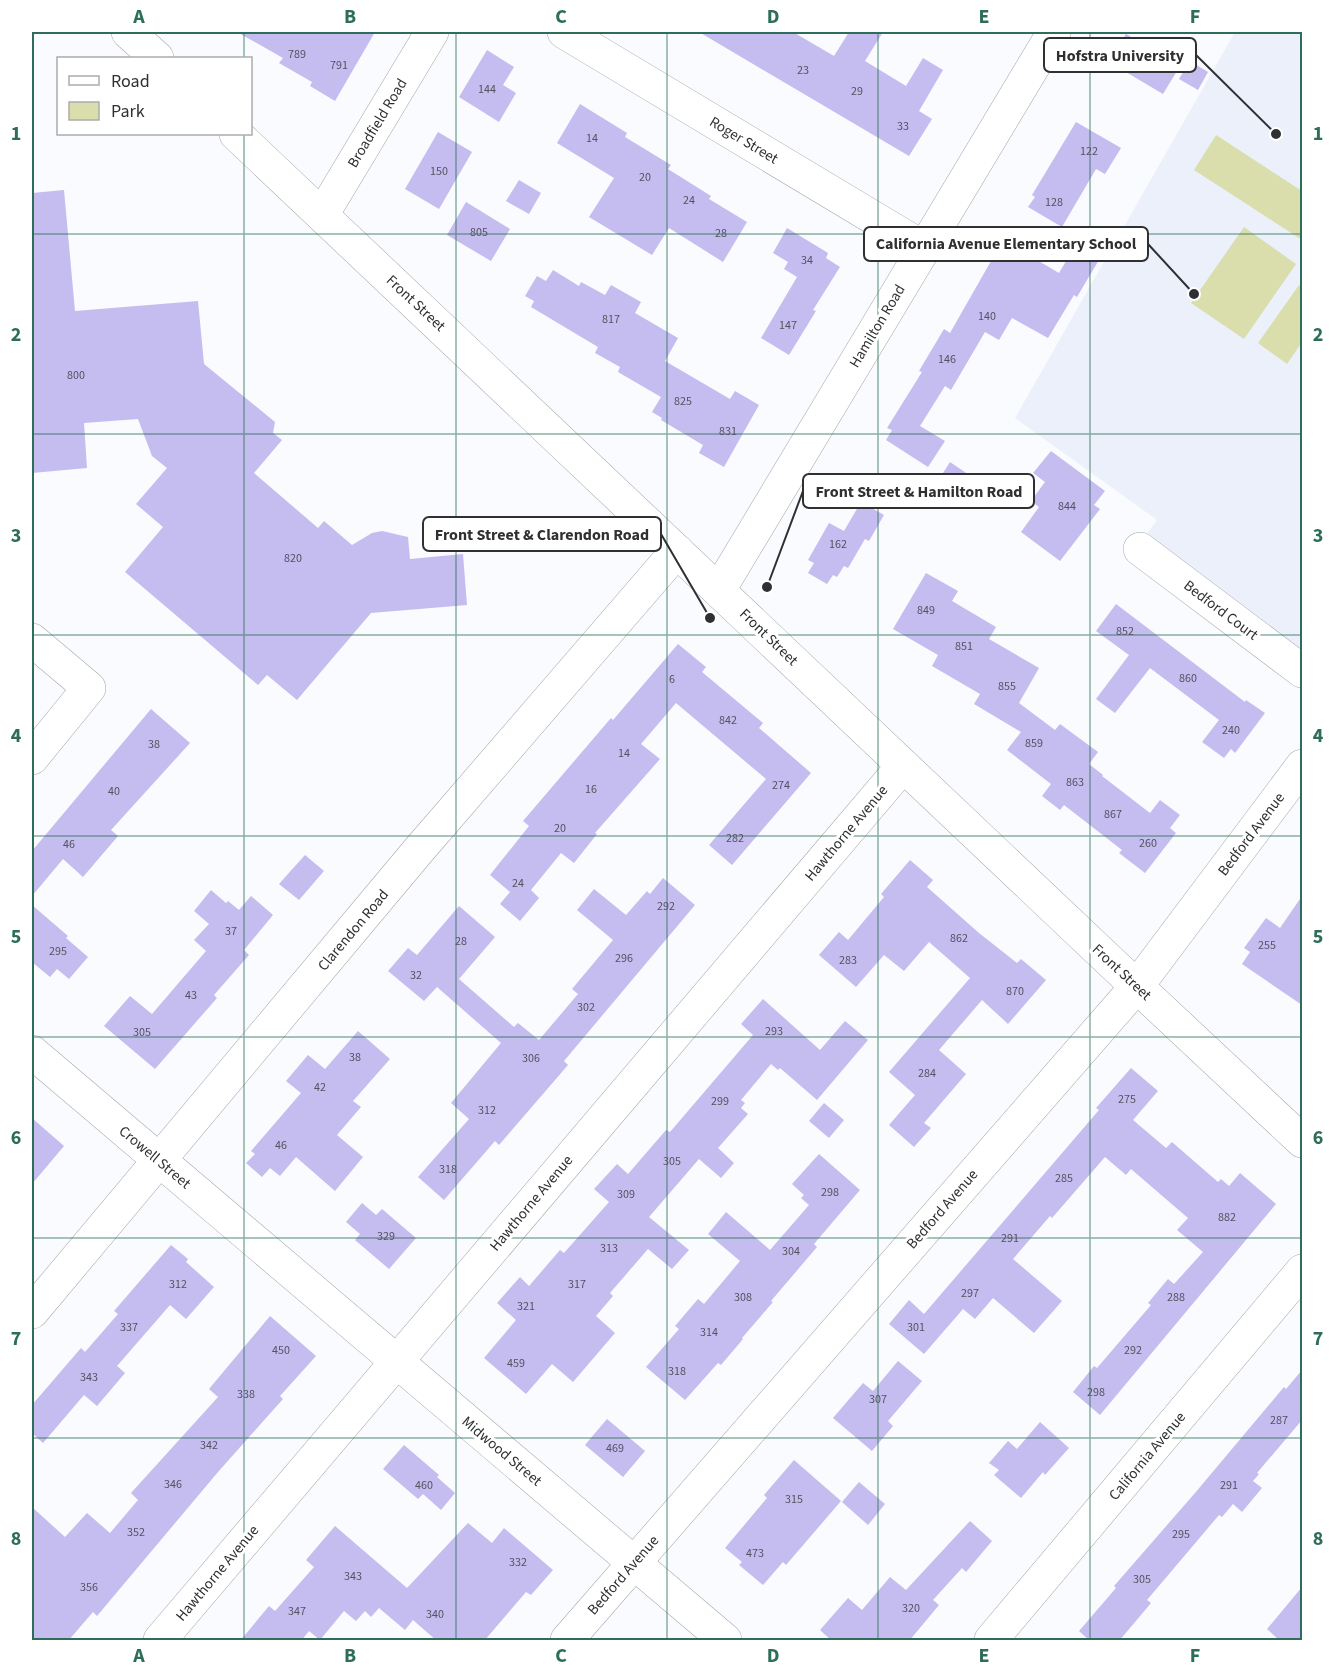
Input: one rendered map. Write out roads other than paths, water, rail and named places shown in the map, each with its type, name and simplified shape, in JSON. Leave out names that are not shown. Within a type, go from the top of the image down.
[{"type":"street","points":[[129,32],[156,57]]},
{"type":"street","name":"Broadfield Road","points":[[321,215],[432,32]]},
{"type":"street","name":"Roger Street","points":[[564,32],[924,248]]},
{"type":"street","name":"Hamilton Road","points":[[720,590],[1054,32]]},
{"type":"street","name":"Front Street","points":[[237,135],[1302,1141]]},
{"type":"street","name":"Bedford Court","points":[[1140,549],[1302,671]]},
{"type":"street","name":"Clarendon Road","points":[[32,1312],[418,851],[677,551]]},
{"type":"street","points":[[32,640],[88,688],[32,758]]},
{"type":"street","name":"Hawthorne Avenue","points":[[160,1641],[903,766]]},
{"type":"street","name":"Bedford Avenue","points":[[567,1641],[1137,986],[1302,766]]},
{"type":"street","name":"Crowell Street","points":[[32,1052],[279,1262]]},
{"type":"street","name":"Midwood Street","points":[[279,1262],[725,1641]]},
{"type":"street","name":"California Avenue","points":[[991,1641],[1302,1271]]},
{"type":"place","name":"Hofstra University","points":[[1276,134]]},
{"type":"place","name":"California Avenue Elementary School","points":[[1194,294]]},
{"type":"place","name":"Front Street & Hamilton Road","points":[[767,587]]},
{"type":"place","name":"Front Street & Clarendon Road","points":[[710,618]]}]
